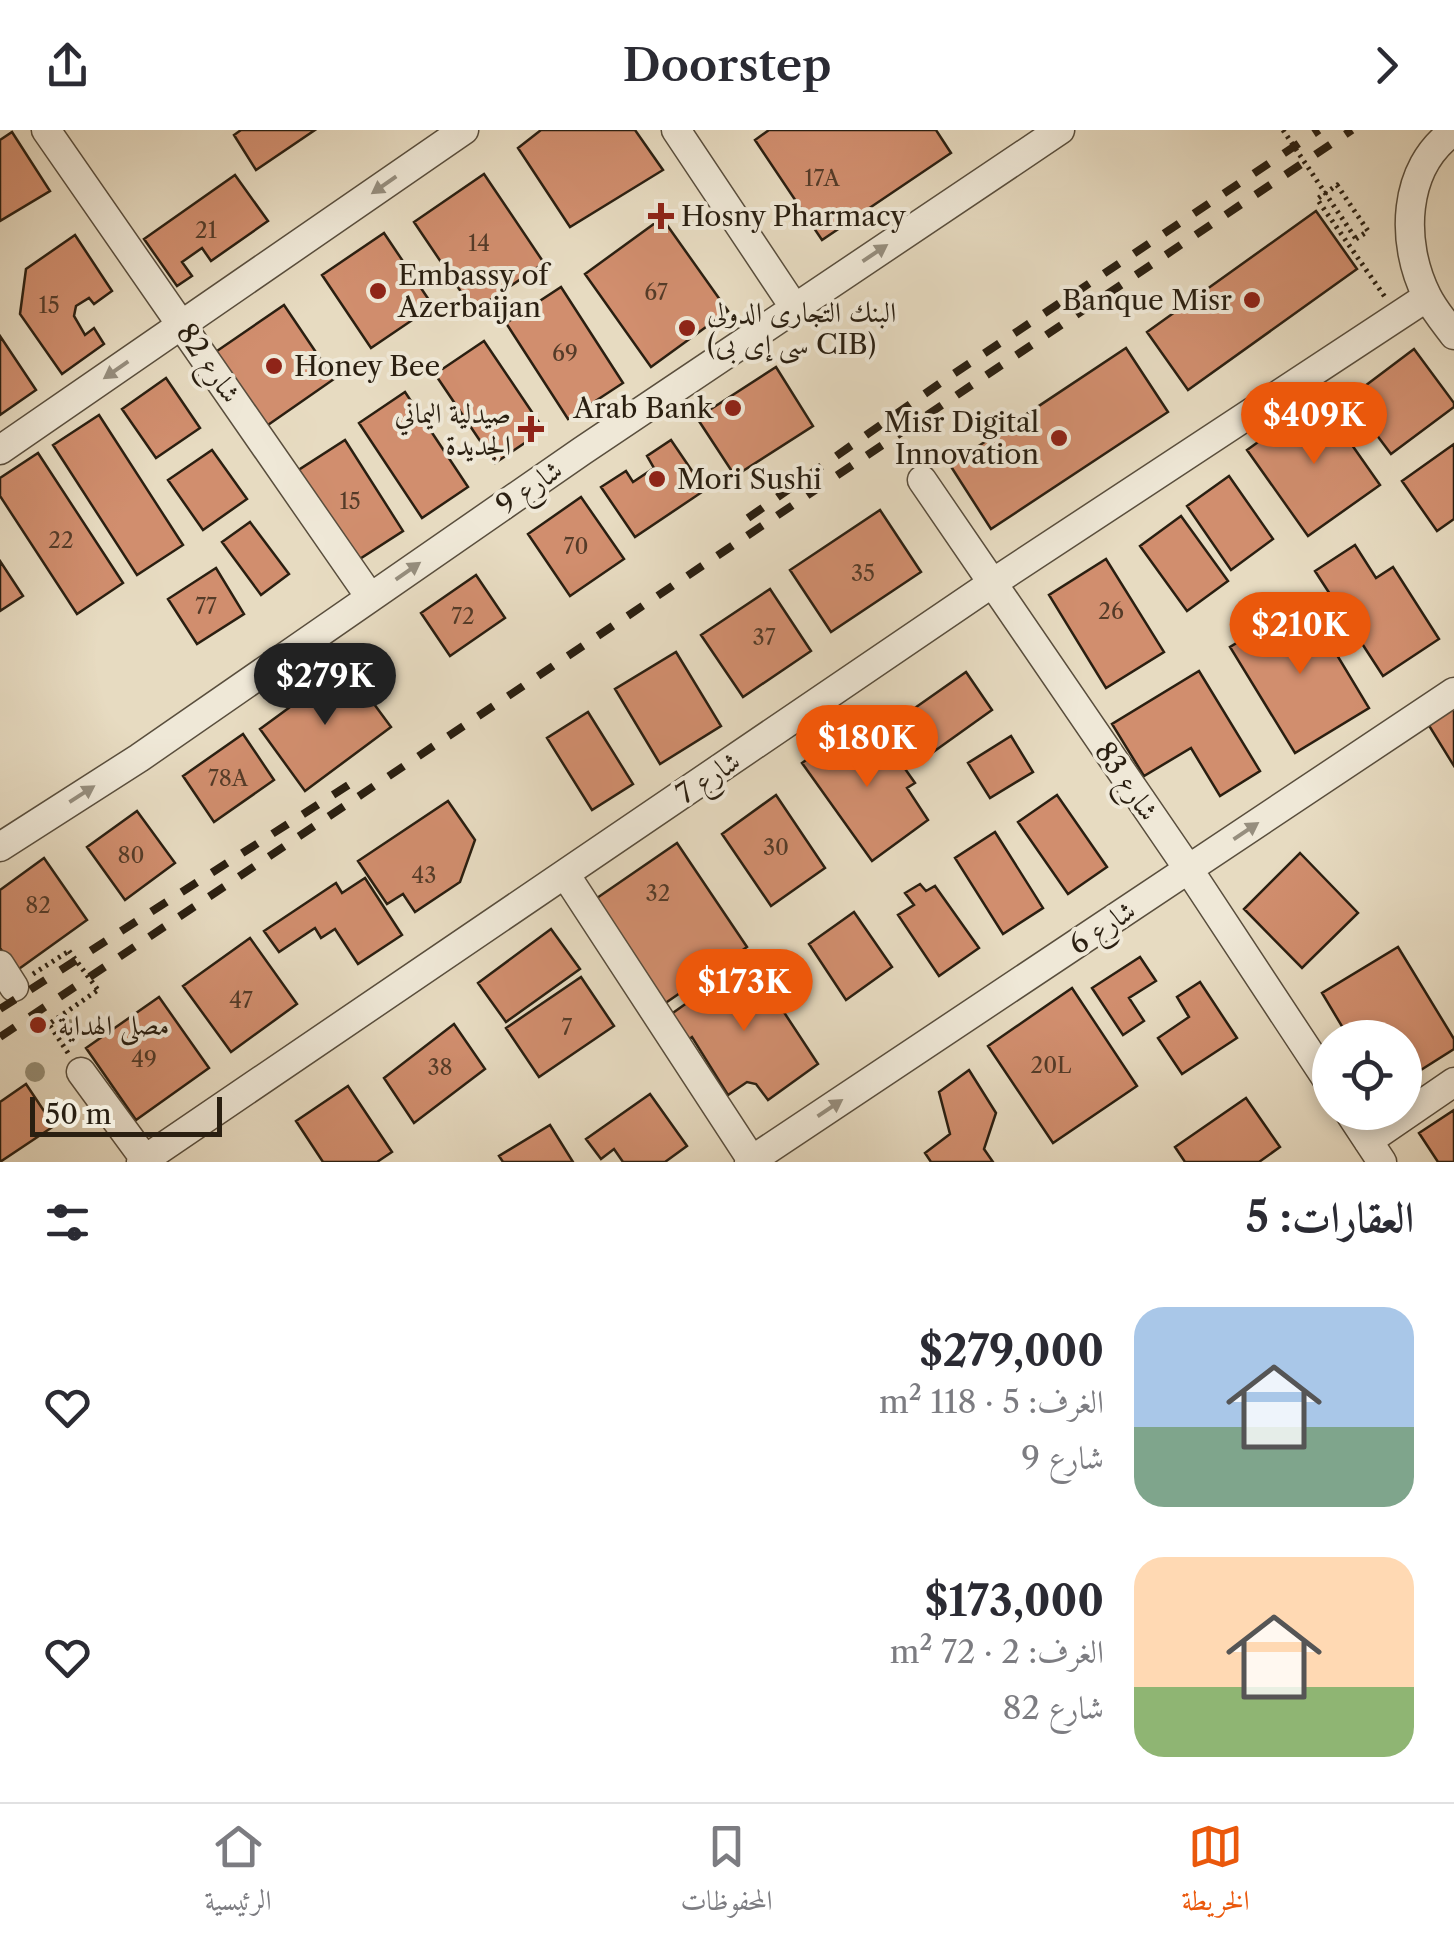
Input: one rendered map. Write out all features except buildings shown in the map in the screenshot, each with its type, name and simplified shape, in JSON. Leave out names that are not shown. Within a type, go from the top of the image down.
[{"type":"street","name":"شارع 82","points":[[46,130],[370,597]]},
{"type":"street","points":[[0,450],[464,130]]},
{"type":"street","points":[[676,130],[794,307]]},
{"type":"street","name":"شارع 9","points":[[0,847],[138,758],[794,307],[1060,130]]},
{"type":"street","points":[[1454,131],[1440,140],[1422,168],[1411,199],[1409,232],[1415,265],[1428,297],[1454,335]]},
{"type":"street","name":"شارع 7","points":[[144,1161],[992,584],[1428,297]]},
{"type":"street","name":"شارع 83","points":[[922,480],[1312,1057]]},
{"type":"street","name":"شارع 6","points":[[751,1161],[1454,692]]},
{"type":"street","points":[[565,874],[751,1161]]},
{"type":"street","points":[[81,1072],[144,1161]]},
{"type":"street","points":[[1357,1130],[1368,1153],[1454,1082]]},
{"type":"path","points":[[1282,130],[1356,240],[1368,231],[1338,185],[1317,199],[1398,316]]},
{"type":"path","points":[[7,976],[68,951],[98,990],[48,1024],[81,1072]]},
{"type":"railway","points":[[748,518],[946,379],[1319,130]]},
{"type":"railway","points":[[0,1037],[1352,130]]},
{"type":"railway","points":[[0,1009],[353,782]]},
{"type":"place","name":"Hosny Pharmacy","points":[[661,216]]},
{"type":"place","name":"Embassy of Azerbaijan","points":[[378,291]]},
{"type":"place","name":"Banque Misr","points":[[1252,300]]},
{"type":"place","name":"البنك التجارى الدولى (سى إى بى CIB)","points":[[687,328]]},
{"type":"place","name":"Honey Bee","points":[[274,366]]},
{"type":"place","name":"Arab Bank","points":[[733,408]]},
{"type":"place","name":"صيدلية اليماني الجديدة","points":[[531,429]]},
{"type":"place","name":"Misr Digital Innovation","points":[[1059,438]]},
{"type":"place","name":"Mori Sushi","points":[[657,479]]},
{"type":"place","name":"مصلى الهداية","points":[[38,1025]]}]
